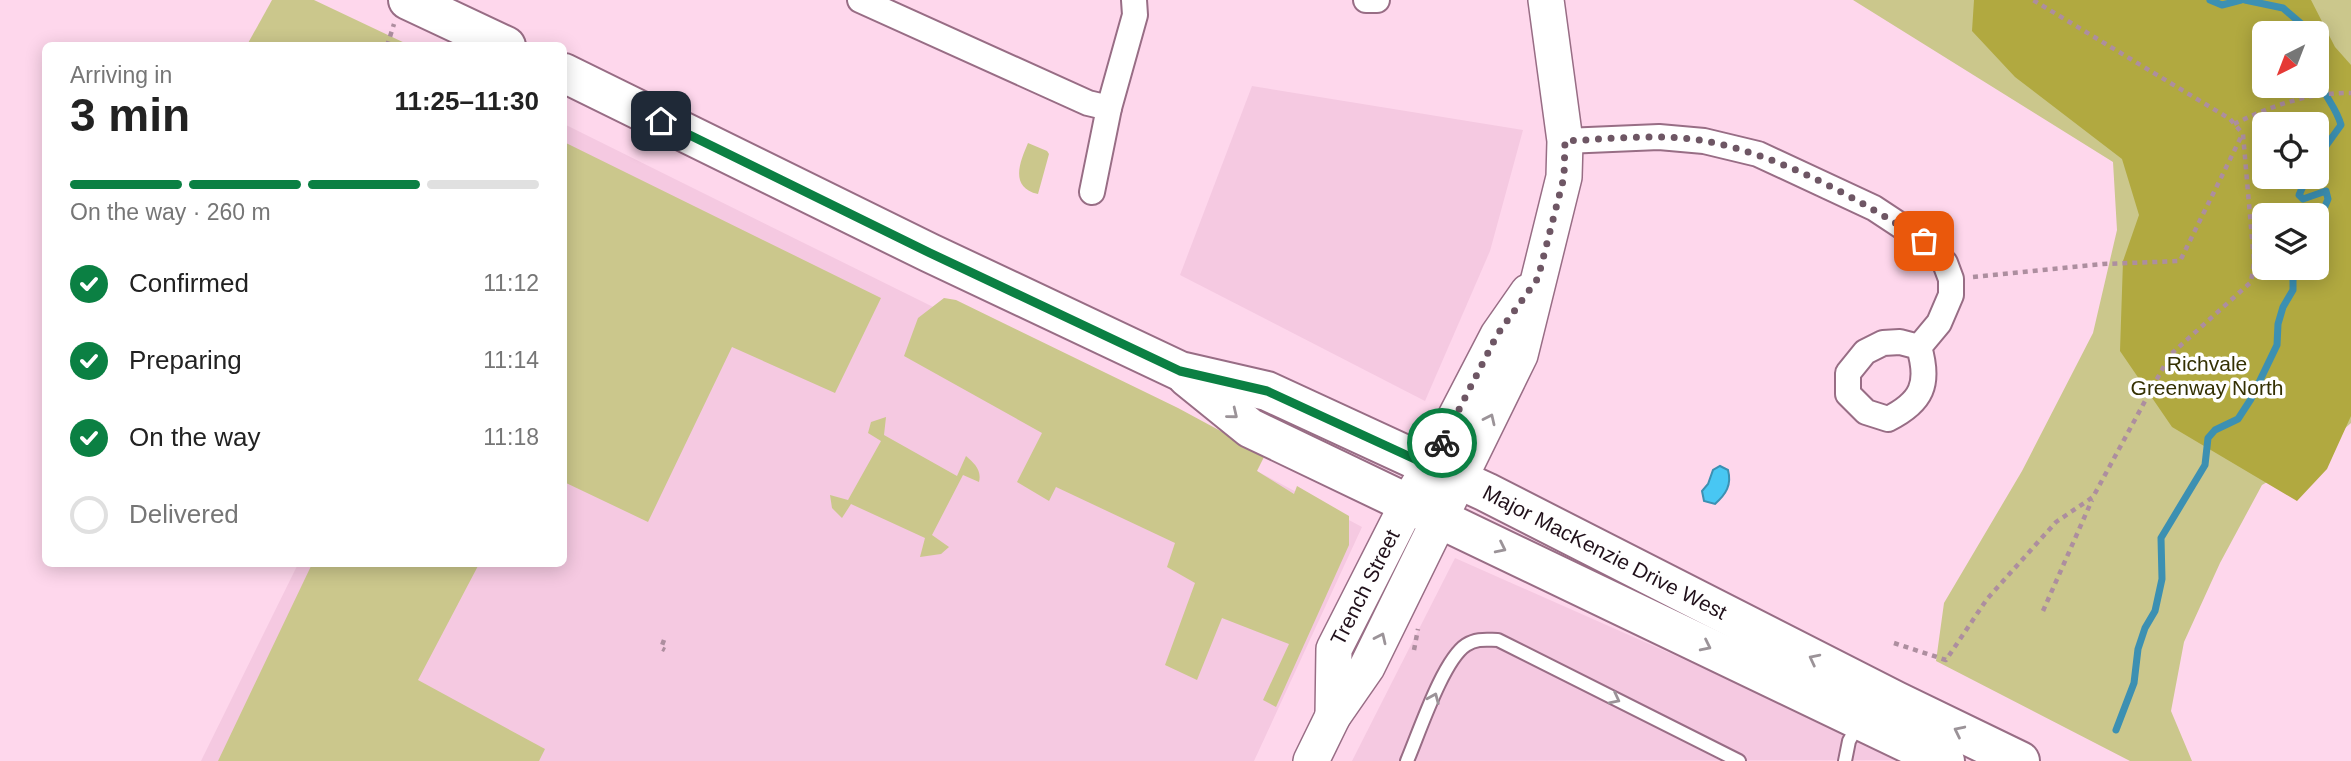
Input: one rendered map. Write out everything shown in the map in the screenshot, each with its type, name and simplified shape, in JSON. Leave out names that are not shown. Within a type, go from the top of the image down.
[{"type":"main road","points":[[408,0],[497,42]]},
{"type":"main road","name":"Major MacKenzie Drive West","points":[[567,74],[930,253],[1180,371],[1267,391],[1445,473],[1867,705],[1934,761]]},
{"type":"main road","name":"Major MacKenzie Drive West","points":[[1180,371],[1250,428],[1424,511],[1867,705],[2020,761]]},
{"type":"street","points":[[860,0],[1088,103],[1109,108]]},
{"type":"street","points":[[1092,192],[1109,108],[1135,15],[1134,0]]},
{"type":"street","points":[[1366,0],[1377,0]]},
{"type":"street","points":[[1546,0],[1565,141],[1659,137],[1704,141],[1758,154],[1874,208],[1924,241],[1945,263],[1951,279],[1951,295],[1938,323],[1919,347]]},
{"type":"street","name":"Trench Street","points":[[1311,761],[1333,716],[1334,649],[1424,511],[1445,473],[1497,335],[1538,278],[1564,177],[1565,141]]},
{"type":"lane","points":[[1407,761],[1449,664],[1466,645],[1479,639],[1498,640],[1739,761]]},
{"type":"lane","points":[[1845,761],[1849,741],[1867,705]]},
{"type":"path","points":[[2034,0],[2230,119],[2243,134],[2254,262],[2251,282],[2170,355],[2093,497],[2043,611]]},
{"type":"path","points":[[2234,124],[2266,109],[2321,93],[2351,93]]},
{"type":"path","points":[[1951,279],[2103,264],[2180,261],[2243,134]]},
{"type":"path","points":[[1894,643],[1945,660],[1987,599],[2056,522],[2093,497]]},
{"type":"path","points":[[664,640],[661,648],[665,650]]},
{"type":"shaded area","points":[[1252,86],[1523,130],[1490,251],[1425,401],[1180,275]]},
{"type":"shaded area","points":[[567,125],[1169,424],[1362,527],[1254,761],[201,761],[297,567],[567,567]]},
{"type":"shaded area","points":[[1455,558],[1911,760],[1352,761]]},
{"type":"green space","points":[[272,0],[314,0],[403,42],[249,42]]},
{"type":"green space","name":"Richvale Greenway North","points":[[1853,0],[2351,0],[2351,423],[2314,455],[2262,485],[2220,563],[2184,642],[2171,711],[2192,761],[2130,761],[1936,661],[1944,603],[2022,471],[2093,333],[2117,230],[2113,162]]},
{"type":"green space","points":[[1974,0],[2311,0],[2322,21],[2252,21],[2252,98],[2329,98],[2329,35],[2335,47],[2351,65],[2351,416],[2327,469],[2297,501],[2172,427],[2120,351],[2123,261],[2139,215],[2122,159],[2015,77],[1972,31]]},
{"type":"green space","points":[[567,143],[881,298],[835,393],[732,347],[648,522],[567,483]]},
{"type":"green space","points":[[1028,143],[1049,154],[1038,194],[1029,191],[1020,180],[1020,166]]},
{"type":"green space","points":[[944,298],[956,300],[1178,408],[1265,455],[1257,471],[1294,494],[1297,486],[1349,516],[1349,545],[1276,707],[1263,700],[1289,644],[1222,618],[1197,680],[1165,665],[1195,583],[1167,567],[1175,543],[1056,487],[1049,501],[1017,482],[1042,433],[904,356],[918,318]]},
{"type":"green space","points":[[886,417],[884,435],[957,476],[966,456],[978,470],[979,482],[963,475],[932,535],[949,547],[941,554],[920,557],[925,538],[851,504],[842,518],[832,508],[830,495],[848,500],[881,441],[868,433],[871,422]]},
{"type":"green space","points":[[311,567],[477,567],[418,680],[545,749],[539,761],[218,761]]},
{"type":"water","points":[[1720,466],[1728,470],[1727,489],[1715,504],[1704,501],[1702,491],[1713,470]]},
{"type":"waterway","points":[[2210,0],[2222,5],[2241,0]]},
{"type":"waterway","points":[[2245,0],[2283,8],[2298,21]]},
{"type":"waterway","points":[[2328,98],[2341,125],[2329,142]]},
{"type":"waterway","points":[[2302,189],[2299,195],[2303,199],[2326,191],[2326,203]]},
{"type":"waterway","points":[[2116,730],[2134,683],[2138,649],[2145,628],[2155,611],[2162,579],[2161,538],[2205,465],[2208,438],[2215,430],[2238,419],[2251,399],[2277,345],[2278,324],[2283,307],[2293,290],[2293,280]]},
{"type":"way so far","points":[[1442,443],[1497,335],[1538,278],[1564,177],[1565,141],[1659,137],[1704,141],[1758,154],[1874,208],[1924,241]]},
{"type":"route","points":[[661,121],[930,253],[1180,371],[1267,391],[1430,466],[1442,443]]}]
